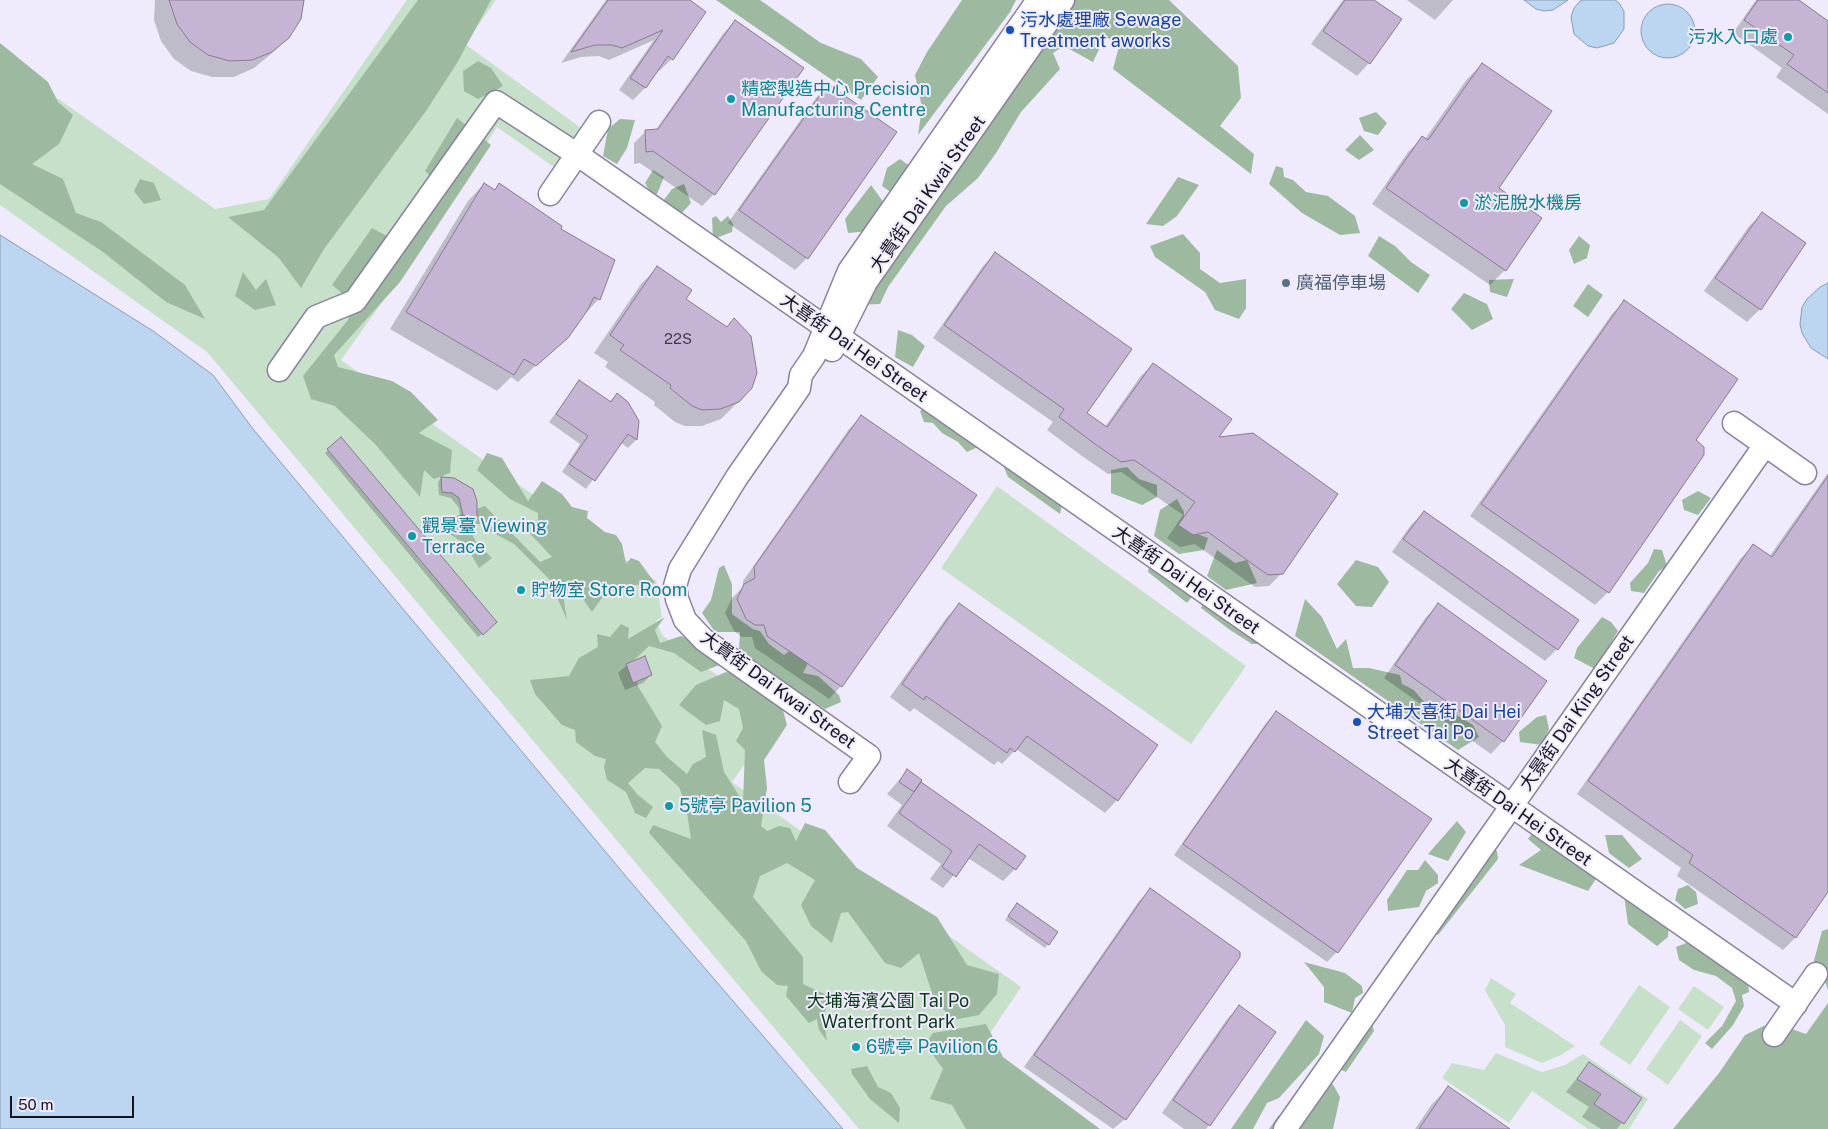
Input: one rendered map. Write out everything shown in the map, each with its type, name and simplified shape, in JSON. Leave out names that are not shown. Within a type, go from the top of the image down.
[{"type":"street","name":"大貴街 Dai Kwai Street","points":[[850,782],[869,756],[704,640],[685,620],[677,599],[675,586],[680,569],[737,477],[799,388],[813,382],[825,365],[849,271],[1038,0]]},
{"type":"street","name":"大貴街 Dai Kwai Street","points":[[832,332],[1063,0]]},
{"type":"street","name":"大喜街 Dai Hei Street","points":[[279,370],[316,316],[355,301],[496,102],[578,155],[1796,1004]]},
{"type":"street","points":[[550,194],[599,122]]},
{"type":"street","points":[[1734,423],[1805,473]]},
{"type":"street","name":"大景街 Dai King Street","points":[[1285,1129],[1765,445]]},
{"type":"street","points":[[1774,1035],[1816,974]]},
{"type":"green space","name":"大埔海濱公園 Tai Po Waterfront Park","points":[[407,0],[496,0],[465,44],[581,128],[554,167],[497,127],[388,294],[341,360],[656,581],[662,617],[656,621],[662,634],[674,646],[778,716],[732,782],[1021,987],[976,1054],[1080,1129],[859,1129],[207,352],[0,205],[0,58],[215,209],[269,199]]},
{"type":"green space","points":[[418,0],[491,0],[457,63],[426,111],[324,249],[301,288],[279,258],[228,217],[264,210]]},
{"type":"green space","points":[[716,0],[760,0],[821,43],[861,59],[878,77],[861,100]]},
{"type":"green space","points":[[962,0],[1016,0],[1010,12],[918,135],[922,107],[915,75],[927,52]]},
{"type":"green space","points":[[1043,0],[1169,0],[1238,66],[1241,98],[1220,126],[1254,154],[1251,174],[1113,69],[1120,43],[1105,37],[1093,62],[1064,46],[1053,53],[1060,69],[1021,112],[978,178],[946,206],[888,287],[880,304],[857,305]]},
{"type":"green space","points":[[0,43],[48,82],[58,102],[73,115],[59,144],[32,164],[63,179],[76,213],[101,222],[185,285],[205,319],[166,302],[103,252],[0,184]]},
{"type":"green space","points":[[478,61],[491,68],[503,86],[478,99],[464,91],[463,71]]},
{"type":"green space","points":[[1376,112],[1387,123],[1378,135],[1364,131],[1359,118]]},
{"type":"green space","points":[[457,118],[491,145],[400,282],[334,355],[338,367],[392,381],[411,392],[438,420],[419,433],[452,450],[450,473],[434,479],[424,470],[420,497],[375,444],[335,406],[311,399],[303,376],[348,320],[353,302],[332,285],[372,228],[402,244],[441,186],[425,171]]},
{"type":"green space","points":[[620,119],[635,120],[627,148],[617,164],[603,156],[608,129]]},
{"type":"green space","points":[[1360,135],[1374,150],[1359,160],[1345,150]]},
{"type":"green space","points":[[900,159],[911,167],[892,193],[882,186],[887,168]]},
{"type":"green space","points":[[1276,166],[1283,168],[1284,177],[1293,180],[1306,192],[1328,196],[1355,216],[1360,233],[1340,235],[1302,213],[1269,184]]},
{"type":"green space","points":[[653,170],[664,177],[657,194],[651,194],[645,183]]},
{"type":"green space","points":[[1178,177],[1199,185],[1177,216],[1163,226],[1146,224]]},
{"type":"green space","points":[[140,179],[154,183],[161,200],[144,204],[134,191]]},
{"type":"green space","points":[[684,184],[691,203],[681,214],[663,201],[672,189]]},
{"type":"green space","points":[[871,185],[887,207],[869,231],[848,233],[845,219]]},
{"type":"green space","points":[[716,216],[721,222],[728,216],[733,224],[732,232],[713,239],[712,218]]},
{"type":"green space","points":[[1183,234],[1200,253],[1200,269],[1220,283],[1246,279],[1246,308],[1239,319],[1215,310],[1205,292],[1155,257],[1150,246]]},
{"type":"green space","points":[[1379,236],[1395,246],[1411,262],[1430,275],[1418,293],[1368,256]]},
{"type":"green space","points":[[1579,236],[1590,245],[1587,258],[1574,264],[1569,250]]},
{"type":"green space","points":[[243,272],[256,290],[266,279],[276,305],[255,310],[235,296]]},
{"type":"green space","points":[[1514,279],[1507,297],[1490,292],[1489,280]]},
{"type":"green space","points":[[1588,284],[1603,295],[1588,317],[1573,306]]},
{"type":"green space","points":[[1464,293],[1487,304],[1493,319],[1472,330],[1451,309]]},
{"type":"green space","points":[[898,330],[912,335],[925,346],[913,367],[895,357]]},
{"type":"green space","points":[[937,401],[950,410],[962,408],[971,423],[982,423],[980,446],[967,452],[958,442],[942,433],[933,423],[924,422],[920,411]]},
{"type":"green space","points":[[1018,452],[1063,500],[1060,514],[1008,477],[1003,465]]},
{"type":"green space","points":[[487,453],[502,458],[528,501],[542,481],[562,494],[572,507],[588,511],[587,518],[605,532],[616,535],[622,544],[626,564],[631,558],[639,561],[655,583],[609,588],[592,612],[576,589],[563,595],[567,620],[549,579],[514,544],[490,531],[482,524],[467,524],[476,542],[492,558],[479,568],[465,544],[447,532],[442,521],[485,506],[540,562],[552,557],[523,526],[538,521],[538,513],[510,499],[477,470]]},
{"type":"green space","points":[[1127,467],[1139,479],[1157,485],[1157,497],[1142,505],[1111,493],[1111,470]]},
{"type":"green space","points":[[997,486],[1246,666],[1191,744],[941,568]]},
{"type":"green space","points":[[1698,491],[1711,498],[1698,515],[1684,510],[1682,500]]},
{"type":"green space","points":[[1177,499],[1184,512],[1184,529],[1208,538],[1204,550],[1179,554],[1154,536],[1160,510]]},
{"type":"green space","points":[[1654,549],[1662,550],[1667,566],[1659,571],[1644,593],[1631,591],[1630,583],[1648,563]]},
{"type":"green space","points":[[1217,550],[1235,563],[1247,560],[1257,583],[1226,590],[1207,576]]},
{"type":"green space","points":[[1151,552],[1194,594],[1187,603],[1148,572]]},
{"type":"green space","points":[[1356,560],[1378,567],[1389,582],[1372,607],[1356,606],[1337,584]]},
{"type":"green space","points":[[724,565],[732,584],[732,614],[753,629],[760,631],[769,644],[784,655],[794,647],[810,659],[803,673],[818,676],[839,695],[841,702],[825,709],[739,650],[740,632],[715,632],[702,613],[711,600],[719,568]]},
{"type":"green space","points":[[1305,599],[1322,617],[1337,649],[1346,639],[1353,668],[1369,668],[1400,675],[1402,684],[1414,690],[1425,703],[1435,702],[1473,725],[1479,737],[1458,750],[1295,636]]},
{"type":"green space","points":[[1203,602],[1241,627],[1254,610],[1260,619],[1264,644],[1252,644],[1230,630],[1201,608]]},
{"type":"green space","points":[[665,617],[655,630],[660,643],[681,636],[692,640],[722,664],[701,672],[674,653],[649,646],[630,664],[639,688],[662,726],[655,742],[667,757],[687,774],[693,764],[706,757],[702,730],[716,735],[724,772],[743,802],[745,750],[736,741],[743,728],[739,709],[724,700],[720,721],[706,725],[679,705],[696,685],[726,672],[775,681],[787,725],[764,760],[767,788],[761,826],[767,831],[779,826],[790,828],[796,841],[805,823],[825,830],[857,868],[937,917],[967,965],[999,974],[997,994],[979,1015],[953,1020],[934,999],[919,953],[901,968],[885,963],[848,912],[841,913],[832,943],[811,926],[801,905],[815,880],[787,863],[760,876],[753,897],[803,957],[803,984],[831,997],[823,1016],[827,1041],[819,1030],[817,1019],[809,1023],[786,996],[788,986],[777,985],[761,971],[746,941],[649,833],[653,825],[691,839],[686,806],[679,787],[659,769],[645,768],[628,783],[638,795],[653,807],[646,818],[635,813],[626,792],[607,780],[604,767],[606,759],[595,756],[576,742],[575,730],[562,725],[535,694],[530,680],[569,676],[579,658],[598,647],[597,634],[610,637],[621,624],[629,628],[628,639]]},
{"type":"green space","points":[[1602,617],[1611,622],[1618,631],[1595,669],[1574,658],[1577,648]]},
{"type":"green space","points":[[1546,715],[1549,729],[1542,745],[1520,742],[1519,732],[1537,717]]},
{"type":"green space","points":[[1457,821],[1466,832],[1448,861],[1428,854]]},
{"type":"green space","points":[[1540,822],[1607,862],[1588,891],[1519,865],[1541,850],[1528,839]]},
{"type":"green space","points":[[1605,835],[1622,835],[1642,859],[1629,868],[1609,853]]},
{"type":"green space","points":[[1479,839],[1497,851],[1498,859],[1438,935],[1423,920]]},
{"type":"green space","points":[[1425,860],[1438,875],[1438,883],[1426,891],[1419,907],[1388,911],[1387,900],[1407,870],[1418,870]]},
{"type":"green space","points":[[1688,885],[1696,892],[1698,904],[1685,909],[1675,900],[1678,889]]},
{"type":"green space","points":[[1624,895],[1651,908],[1653,920],[1666,918],[1669,922],[1668,937],[1657,946],[1628,924]]},
{"type":"green space","points":[[1828,929],[1828,990],[1824,979],[1813,964],[1822,931]]},
{"type":"green space","points":[[1694,940],[1747,976],[1749,992],[1742,995],[1744,1006],[1733,1025],[1712,1049],[1705,1043],[1722,1026],[1736,1001],[1732,988],[1716,976],[1694,970],[1679,960],[1676,947]]},
{"type":"green space","points":[[1304,962],[1345,973],[1362,986],[1363,993],[1355,998],[1352,1013],[1324,1002],[1324,987]]},
{"type":"green space","points":[[1491,978],[1516,994],[1510,1003],[1575,1046],[1561,1055],[1542,1063],[1505,1047],[1505,1025],[1485,990]]},
{"type":"green space","points":[[1639,985],[1670,1007],[1630,1065],[1599,1044]]},
{"type":"green space","points":[[1694,986],[1724,1007],[1708,1030],[1678,1009]]},
{"type":"green space","points":[[1828,1003],[1828,1129],[1673,1129],[1719,1073],[1745,1035],[1772,1022],[1806,1034]]},
{"type":"green space","points":[[1306,1020],[1324,1036],[1319,1054],[1279,1098],[1267,1103],[1253,1129],[1231,1129]]},
{"type":"green space","points":[[1371,1020],[1374,1031],[1346,1072],[1322,1062]]},
{"type":"green space","points":[[1680,1020],[1702,1036],[1668,1085],[1646,1069]]},
{"type":"green space","points":[[986,1024],[1003,1057],[1100,1129],[966,1129],[952,1105],[930,1099],[943,1069],[925,1044],[933,1033]]},
{"type":"green space","points":[[1496,1053],[1542,1072],[1565,1065],[1583,1054],[1648,1099],[1629,1129],[1588,1129],[1532,1091],[1509,1123],[1442,1078],[1452,1063],[1484,1070]]},
{"type":"green space","points":[[867,1066],[878,1087],[891,1093],[900,1108],[899,1123],[870,1099],[852,1074],[851,1069]]},
{"type":"green space","points":[[1330,1079],[1340,1097],[1333,1129],[1269,1129],[1279,1115],[1294,1124]]},
{"type":"water","points":[[1524,0],[1568,0],[1553,10],[1544,11],[1536,9]]},
{"type":"water","points":[[1581,0],[1615,0],[1619,3],[1624,11],[1624,29],[1614,43],[1597,48],[1588,46],[1574,34],[1571,17],[1574,8]]},
{"type":"water","points":[[1663,4],[1673,4],[1687,12],[1693,21],[1695,31],[1693,41],[1687,50],[1673,58],[1663,58],[1653,53],[1646,46],[1641,36],[1641,26],[1646,16],[1653,9]]},
{"type":"water","points":[[0,235],[153,331],[213,375],[253,429],[629,880],[843,1129],[0,1129]]},
{"type":"water","points":[[1828,283],[1828,359],[1811,348],[1802,333],[1800,324],[1802,307],[1807,299],[1820,287]]},
{"type":"building","points":[[169,0],[304,0],[301,19],[289,38],[272,52],[252,60],[230,61],[208,55],[190,42],[177,24]]},
{"type":"building","points":[[608,0],[690,0],[706,12],[673,60],[668,56],[646,88],[630,78],[663,30],[622,48],[612,45],[595,45],[571,52]]},
{"type":"building","points":[[1345,0],[1374,0],[1402,19],[1370,64],[1323,31]]},
{"type":"building","name":"污水入口處","points":[[1758,0],[1799,0],[1828,21],[1828,93],[1787,64],[1794,55],[1744,20]]},
{"type":"building","name":"精密製造中心 Precision Manufacturing Centre","points":[[735,20],[804,68],[715,195],[653,151],[646,152],[645,130],[658,129]]},
{"type":"building","points":[[1482,63],[1552,111],[1499,188],[1542,218],[1506,271],[1386,188],[1422,136],[1428,140]]},
{"type":"building","points":[[828,84],[897,132],[808,259],[739,210]]},
{"type":"building","points":[[484,183],[495,190],[499,183],[562,226],[561,229],[615,260],[600,300],[594,297],[587,311],[568,338],[536,366],[524,359],[514,375],[406,312]]},
{"type":"building","points":[[1762,212],[1806,243],[1761,310],[1715,278]]},
{"type":"building","points":[[995,252],[1132,349],[1087,413],[1107,427],[1153,363],[1232,419],[1219,437],[1253,433],[1338,494],[1283,574],[1268,575],[1208,532],[1193,535],[1178,525],[1195,502],[1134,460],[1121,462],[1095,444],[1059,417],[1064,409],[944,325]]},
{"type":"building","points":[[657,266],[692,290],[686,299],[727,327],[734,318],[751,336],[757,373],[752,388],[739,402],[720,409],[702,410],[692,406],[670,388],[671,385],[620,350],[624,345],[610,335]]},
{"type":"building","points":[[1624,300],[1738,379],[1696,440],[1704,447],[1704,455],[1609,593],[1481,504]]},
{"type":"building","points":[[579,380],[611,402],[617,393],[628,402],[639,421],[637,440],[628,434],[595,481],[569,464],[588,436],[556,414]]},
{"type":"building","points":[[861,415],[977,495],[842,687],[767,636],[764,625],[755,625],[746,619],[737,599],[744,584],[755,578],[754,567]]},
{"type":"building","name":"觀景臺 Viewing Terrace","points":[[341,437],[497,622],[483,635],[327,449]]},
{"type":"building","points":[[1828,476],[1828,892],[1796,938],[1689,863],[1693,855],[1588,781],[1753,544],[1772,557]]},
{"type":"building","points":[[441,477],[454,478],[473,489],[477,501],[477,520],[463,515],[459,498],[452,493],[442,492]]},
{"type":"building","points":[[1424,511],[1579,620],[1558,650],[1403,539]]},
{"type":"building","points":[[959,603],[1158,745],[1118,801],[1027,736],[1015,752],[1010,748],[1007,753],[926,696],[924,700],[902,684]]},
{"type":"building","points":[[1438,603],[1547,681],[1504,742],[1395,665]]},
{"type":"building","points":[[645,656],[652,675],[633,683],[626,664]]},
{"type":"building","points":[[1276,711],[1432,819],[1338,953],[1183,844]]},
{"type":"building","points":[[907,769],[922,780],[914,792],[899,782]]},
{"type":"building","points":[[921,782],[1026,856],[1016,870],[979,844],[956,877],[942,867],[952,851],[899,813]]},
{"type":"building","points":[[1150,888],[1240,952],[1240,957],[1126,1120],[1034,1055]]},
{"type":"building","points":[[1017,903],[1058,932],[1049,945],[1008,916]]},
{"type":"building","points":[[1239,1005],[1276,1032],[1210,1126],[1173,1100]]},
{"type":"building","points":[[1589,1062],[1642,1098],[1624,1124],[1594,1104],[1601,1094],[1577,1079]]},
{"type":"building","points":[[1448,1086],[1510,1129],[1419,1129]]},
{"type":"place","name":"污水處理廠 Sewage Treatment aworks","points":[[1010,30]]},
{"type":"place","name":"污水入口處","points":[[1788,37]]},
{"type":"place","name":"精密製造中心 Precision Manufacturing Centre","points":[[731,99]]},
{"type":"place","name":"淤泥脫水機房","points":[[1464,203]]},
{"type":"place","name":"廣福停車場","points":[[1286,283]]},
{"type":"place","name":"觀景臺 Viewing Terrace","points":[[412,536]]},
{"type":"place","name":"貯物室 Store Room","points":[[521,590]]},
{"type":"place","name":"大埔大喜街 Dai Hei Street Tai Po","points":[[1357,722]]},
{"type":"place","name":"5號亭 Pavilion 5","points":[[669,806]]},
{"type":"place","name":"6號亭 Pavilion 6","points":[[856,1047]]}]
